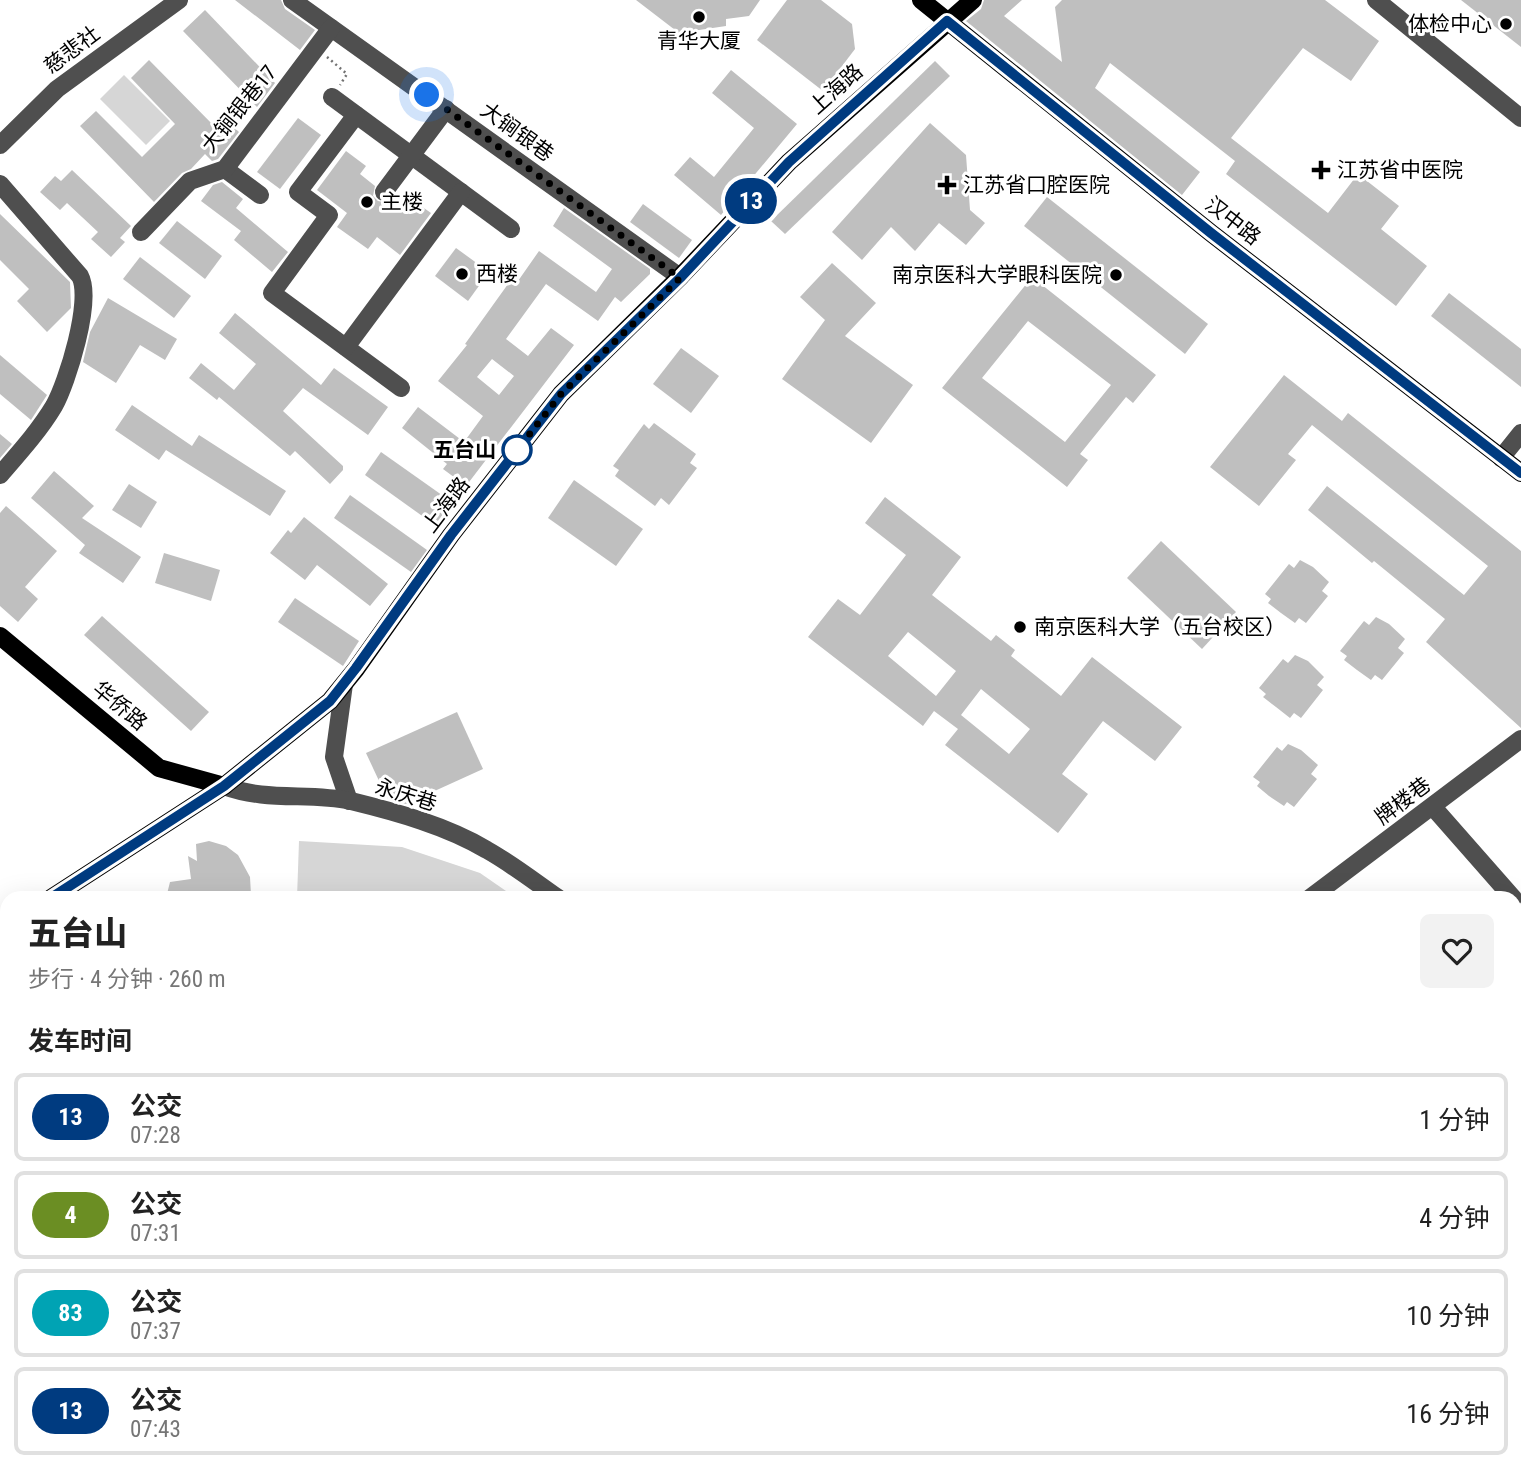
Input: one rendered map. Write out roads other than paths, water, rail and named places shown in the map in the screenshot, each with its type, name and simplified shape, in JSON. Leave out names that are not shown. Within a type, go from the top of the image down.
[{"type":"main road","name":"汉中路","points":[[921,0],[1222,242],[1521,473]]},
{"type":"main road","name":"上海路","points":[[62,891],[224,786],[330,701],[451,535],[561,394],[680,278],[789,162],[973,0]]},
{"type":"main road","name":"华侨路","points":[[0,636],[159,768],[224,786]]},
{"type":"street","name":"慈悲社","points":[[0,145],[57,89],[179,0]]},
{"type":"street","name":"大锏银巷","points":[[292,0],[680,278]]},
{"type":"street","points":[[1376,0],[1521,117]]},
{"type":"street","name":"大锏银巷17","points":[[141,232],[190,181],[225,169],[331,28]]},
{"type":"street","points":[[332,97],[511,229]]},
{"type":"street","points":[[384,192],[446,109]]},
{"type":"street","points":[[356,115],[299,192],[329,215],[272,292],[401,388]]},
{"type":"street","points":[[225,169],[260,195]]},
{"type":"street","points":[[0,184],[80,276],[84,290],[80,329],[56,403],[42,425],[0,475]]},
{"type":"street","points":[[346,347],[461,192]]},
{"type":"street","points":[[1501,458],[1521,433]]},
{"type":"street","points":[[344,684],[334,757],[349,801]]},
{"type":"street","name":"牌楼巷","points":[[1319,891],[1521,739]]},
{"type":"street","name":"永庆巷","points":[[224,786],[246,794],[349,801],[452,833],[487,849],[548,891]]},
{"type":"street","points":[[1433,807],[1507,891]]},
{"type":"place","name":"青华大厦","points":[[699,17]]},
{"type":"place","name":"体检中心","points":[[1506,24]]},
{"type":"place","name":"江苏省中医院","points":[[1321,170]]},
{"type":"place","name":"江苏省口腔医院","points":[[947,185]]},
{"type":"place","name":"主楼","points":[[367,202]]},
{"type":"place","name":"西楼","points":[[462,274]]},
{"type":"place","name":"南京医科大学眼科医院","points":[[1116,275]]},
{"type":"place","name":"五台山","points":[[517,450]]},
{"type":"place","name":"南京医科大学（五台校区）","points":[[1020,627]]}]
